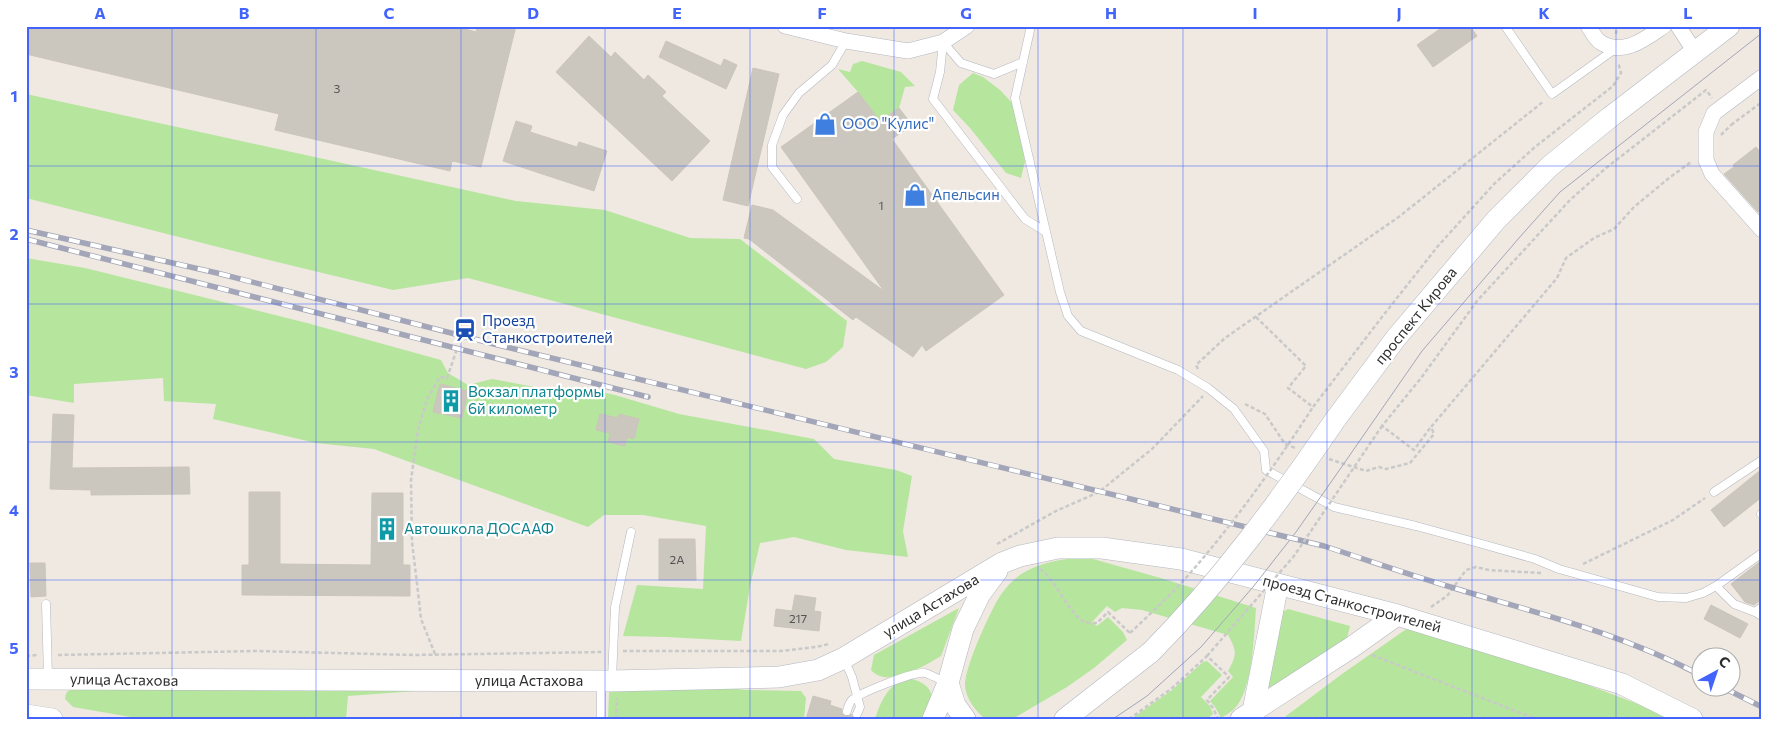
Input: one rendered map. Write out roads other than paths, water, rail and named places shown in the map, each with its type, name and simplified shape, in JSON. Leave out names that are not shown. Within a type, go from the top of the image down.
[{"type":"main road","name":"проспект Кирова","points":[[1065,719],[1151,652],[1183,620],[1282,498],[1335,420],[1396,338],[1496,220],[1550,166],[1729,26]]},
{"type":"main road","name":"проезд Станкостроителей","points":[[1005,555],[1058,548],[1102,548],[1181,559],[1397,615],[1622,684],[1692,719]]},
{"type":"main road","points":[[933,719],[948,683],[963,629],[980,594],[1005,555]]},
{"type":"main road","name":"улица Астахова","points":[[26,679],[606,681],[779,677],[818,670],[840,650],[1005,555]]},
{"type":"main road","points":[[1247,715],[1278,584]]},
{"type":"main road","points":[[1247,715],[1352,647],[1397,615]]},
{"type":"main road","points":[[948,683],[955,705],[965,719]]},
{"type":"main road","points":[[26,715],[52,719]]},
{"type":"street","points":[[785,26],[846,41],[908,51],[943,42],[967,26]]},
{"type":"street","points":[[1588,26],[1599,42],[1616,48],[1628,47],[1641,42],[1664,26]]},
{"type":"street","points":[[1678,26],[1695,52]]},
{"type":"street","points":[[1761,228],[1712,174],[1706,160],[1706,132],[1714,113],[1762,77]]},
{"type":"lane","points":[[1032,26],[1015,98],[1060,292],[1068,316],[1081,331],[1178,370],[1208,388],[1234,409],[1259,444],[1264,452],[1266,470],[1334,507],[1482,544],[1534,559],[1559,569],[1658,597],[1686,598],[1703,593],[1716,586],[1762,553]]},
{"type":"lane","points":[[1505,26],[1552,94],[1616,48]]},
{"type":"lane","points":[[797,199],[772,167],[772,144],[783,116],[798,93],[832,64],[846,41]]},
{"type":"lane","points":[[943,42],[961,63],[994,74],[1024,62]]},
{"type":"lane","points":[[943,42],[940,72],[933,99],[1026,219],[1046,232]]},
{"type":"lane","points":[[1714,492],[1762,460]]},
{"type":"lane","points":[[601,719],[606,681],[613,651],[616,607],[631,532]]},
{"type":"lane","points":[[1716,586],[1734,604],[1758,614],[1762,607]]},
{"type":"lane","points":[[46,604],[48,678]]},
{"type":"lane","points":[[840,650],[852,677],[860,707],[858,714]]},
{"type":"lane","points":[[847,710],[850,702],[856,697],[880,686],[924,673],[948,683]]},
{"type":"tram line","points":[[1113,719],[1147,696],[1201,647],[1253,587],[1296,532],[1422,351],[1560,192],[1762,33]]},
{"type":"railway","points":[[26,230],[217,273],[494,344],[1324,546],[1610,636],[1690,670]]},
{"type":"railway","points":[[26,239],[648,397]]},
{"type":"railway","points":[[1740,696],[1762,707]]},
{"type":"place","name":"ООО \"Кулис\"","points":[[825,124]]},
{"type":"place","name":"Апельсин","points":[[915,195]]},
{"type":"place","name":"Проезд Станкостроителей","points":[[465,330]]},
{"type":"place","name":"Вокзал платформы 6й километр","points":[[451,401]]},
{"type":"place","name":"Автошкола ДОСААФ","points":[[387,529]]}]
